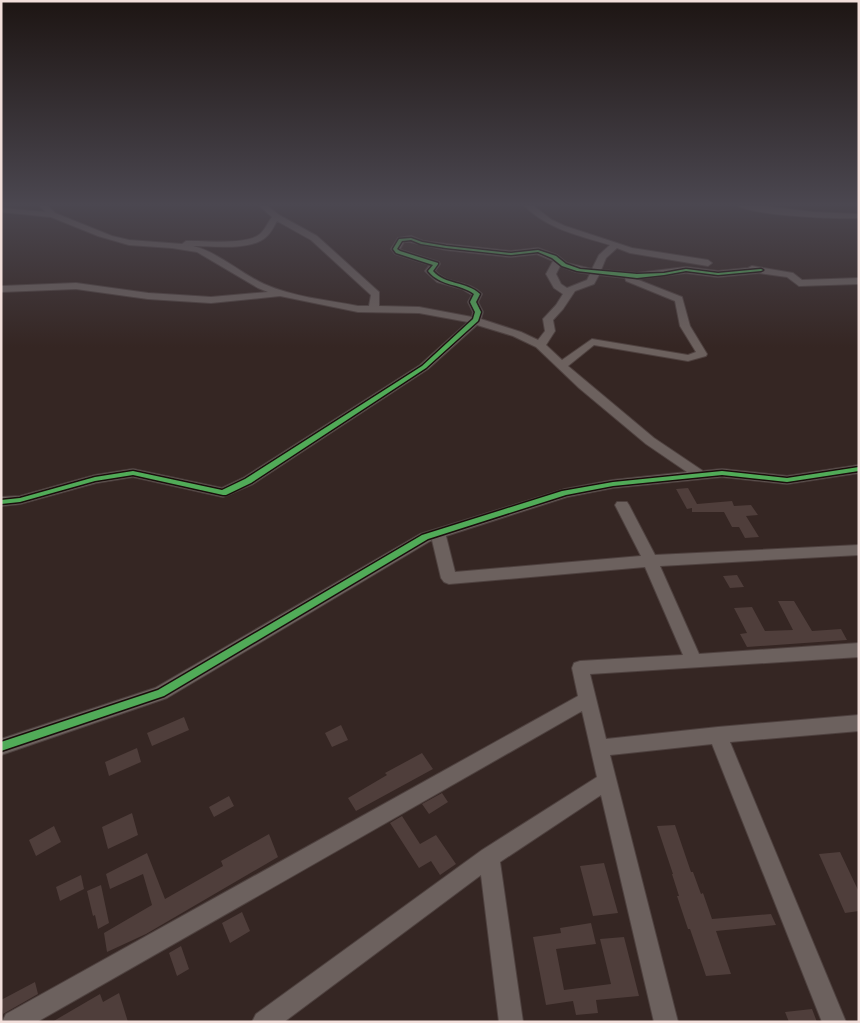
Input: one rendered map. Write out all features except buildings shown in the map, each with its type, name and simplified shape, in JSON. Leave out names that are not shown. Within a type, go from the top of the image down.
[{"type":"street","points":[[202,252],[261,286],[283,294],[358,309],[419,310],[476,320],[517,334],[540,345],[583,386],[650,441],[700,475]]},
{"type":"street","points":[[329,252],[376,294],[374,309]]},
{"type":"street","points":[[1,502],[20,500],[95,479],[134,473],[223,493],[248,481],[424,367],[476,320],[478,312],[473,302],[478,294],[476,292],[438,280],[430,272],[436,264],[398,252]]},
{"type":"street","points":[[490,252],[511,254],[531,252]]},
{"type":"street","points":[[540,252],[554,256],[564,265],[592,277],[633,277],[686,270],[718,274],[761,270]]},
{"type":"street","points":[[540,345],[550,331],[548,319],[560,307],[567,293],[592,277],[602,257],[608,252]]},
{"type":"street","points":[[638,252],[790,275],[799,283],[859,281]]},
{"type":"street","points":[[558,260],[551,274],[557,286],[567,293]]},
{"type":"street","points":[[562,364],[592,342],[688,358],[702,354],[685,326],[679,299],[633,277]]},
{"type":"street","points":[[1,289],[76,286],[148,296],[211,300],[283,294]]},
{"type":"street","points":[[1,746],[161,693],[417,542],[438,533],[565,494],[612,484],[722,473],[787,480],[859,469]]},
{"type":"street","points":[[622,505],[650,561],[694,661]]},
{"type":"street","points":[[438,533],[449,578],[650,561],[859,550]]},
{"type":"street","points":[[666,1022],[608,780],[586,700],[580,668],[859,650]]},
{"type":"street","points":[[14,1022],[586,700]]},
{"type":"street","points":[[600,748],[718,734],[859,723]]},
{"type":"street","points":[[718,734],[834,1022]]},
{"type":"street","points":[[264,1022],[489,857],[608,780]]},
{"type":"street","points":[[489,857],[511,1022]]},
{"type":"cycle path","points":[[1,502],[20,500],[95,479],[133,473],[223,493],[248,481],[424,367],[476,320],[478,312],[473,302],[477,294],[466,287],[440,280],[430,271],[436,264],[398,252]]},
{"type":"cycle path","points":[[490,252],[511,254],[531,252]]},
{"type":"cycle path","points":[[540,252],[554,257],[564,265],[579,270],[637,276],[686,270],[718,274],[761,270]]},
{"type":"cycle path","points":[[1,747],[161,693],[425,537],[565,493],[613,484],[722,473],[787,480],[859,469]]}]
